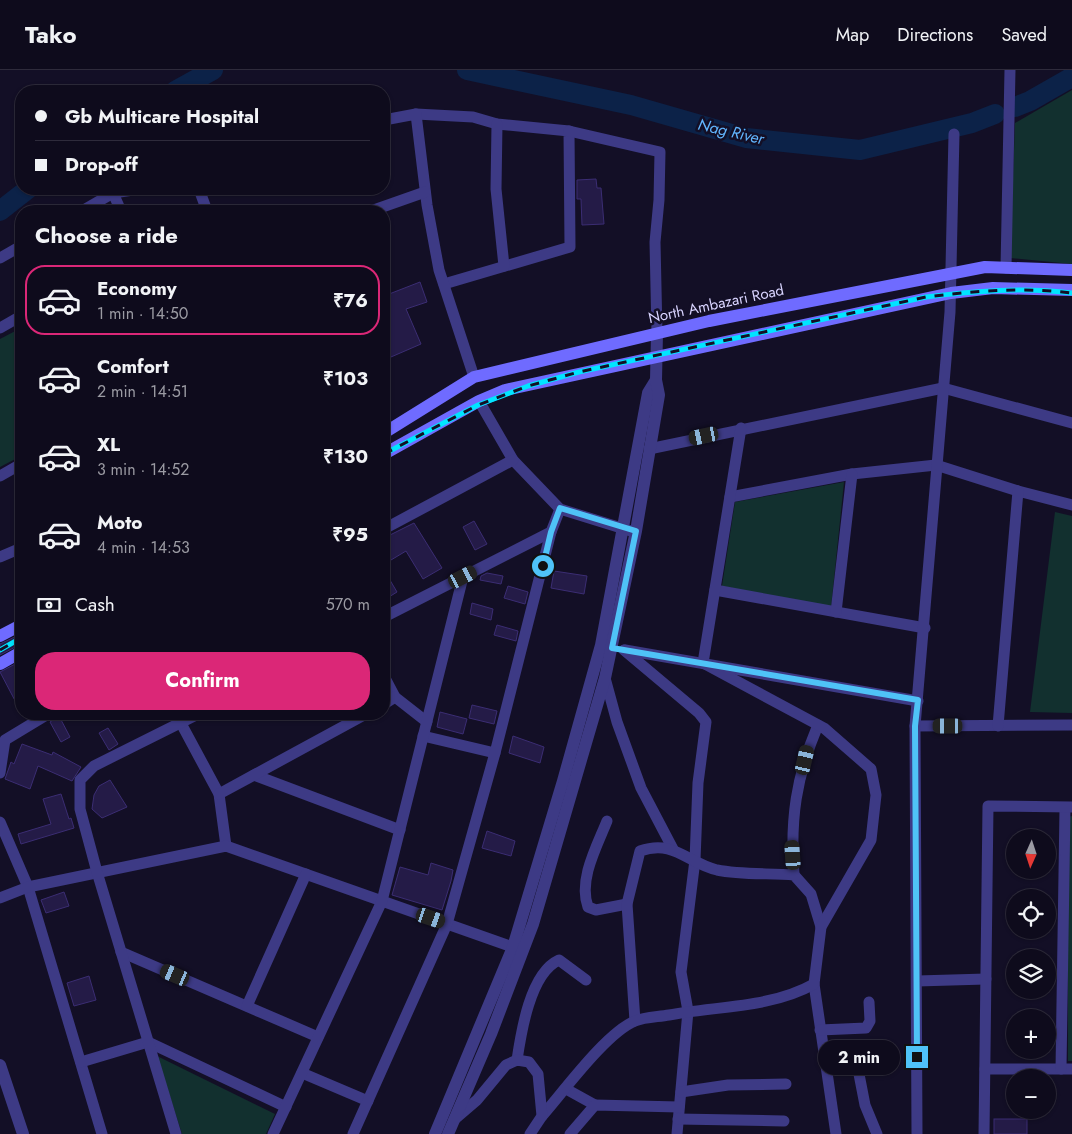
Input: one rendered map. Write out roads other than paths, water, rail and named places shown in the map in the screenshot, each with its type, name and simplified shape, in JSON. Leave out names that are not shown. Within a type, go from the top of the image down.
[{"type":"main road","name":"North Ambazari Road","points":[[390,429],[474,377],[657,333],[697,319],[986,268],[1072,270]]},
{"type":"main road","points":[[390,451],[479,401],[505,390],[656,359],[951,292],[993,288],[1072,290]]},
{"type":"main road","points":[[0,636],[15,628]]},
{"type":"main road","points":[[0,664],[15,655]]},
{"type":"street","points":[[1006,268],[1010,70]]},
{"type":"street","points":[[390,119],[416,114],[473,117],[497,124],[569,131],[660,152],[659,200],[655,242],[656,380],[659,395],[650,449],[630,530]]},
{"type":"street","points":[[416,114],[425,192],[439,270],[474,377]]},
{"type":"street","points":[[497,124],[496,189],[504,266]]},
{"type":"street","points":[[444,284],[570,247],[569,131]]},
{"type":"street","points":[[917,1134],[915,726],[925,628],[936,465],[951,292],[954,134]]},
{"type":"street","points":[[388,205],[425,192]]},
{"type":"street","points":[[93,205],[110,195]]},
{"type":"street","points":[[0,258],[15,249]]},
{"type":"street","points":[[0,328],[15,319]]},
{"type":"street","points":[[448,1134],[456,1118],[518,949],[605,678],[613,647],[648,393],[656,380]]},
{"type":"street","points":[[650,449],[741,428],[943,388],[1072,423]]},
{"type":"street","points":[[479,401],[512,460],[560,508],[630,530]]},
{"type":"street","points":[[703,663],[741,428]]},
{"type":"street","points":[[390,526],[512,460]]},
{"type":"street","points":[[730,497],[852,474],[936,465],[1018,491],[1072,504]]},
{"type":"street","points":[[0,476],[15,467]]},
{"type":"street","points":[[836,612],[852,474]]},
{"type":"street","points":[[998,726],[1018,491]]},
{"type":"street","points":[[353,1134],[447,924],[495,753],[551,532],[560,508]]},
{"type":"street","points":[[390,614],[551,532]]},
{"type":"street","points":[[0,557],[15,551]]},
{"type":"street","points":[[273,1134],[382,901],[463,577]]},
{"type":"street","points":[[715,590],[925,628]]},
{"type":"street","points":[[613,647],[918,700]]},
{"type":"street","points":[[613,647],[699,713],[706,722],[698,783],[695,860],[681,972],[688,1012],[677,1134]]},
{"type":"street","points":[[435,1134],[518,949],[563,781],[613,647]]},
{"type":"street","points":[[703,663],[818,725],[870,769],[876,795],[871,840],[821,927],[814,984],[836,1134]]},
{"type":"street","points":[[605,678],[641,788],[673,849]]},
{"type":"street","points":[[390,688],[395,698],[427,722]]},
{"type":"street","points":[[390,701],[395,698]]},
{"type":"street","points":[[0,773],[5,740],[38,720]]},
{"type":"street","points":[[174,720],[94,766],[80,780],[80,809],[97,872],[176,1134]]},
{"type":"street","points":[[179,720],[219,794],[226,846]]},
{"type":"street","points":[[219,794],[355,720]]},
{"type":"street","points":[[818,725],[807,750],[794,808],[792,836],[794,875],[811,894],[821,927]]},
{"type":"street","points":[[915,726],[1072,725]]},
{"type":"street","points":[[423,736],[495,753]]},
{"type":"street","points":[[254,775],[400,830]]},
{"type":"street","points":[[984,1134],[988,806],[1068,807],[1066,1069],[985,1069]]},
{"type":"street","points":[[607,821],[588,871],[586,901],[588,907],[596,910],[627,904]]},
{"type":"street","points":[[0,822],[28,887],[102,1134]]},
{"type":"street","points":[[0,898],[28,887],[226,846],[518,949]]},
{"type":"street","points":[[635,1021],[627,904],[640,851],[652,847],[673,849],[716,870],[794,875]]},
{"type":"street","points":[[247,1006],[306,874]]},
{"type":"street","points":[[121,952],[318,1037]]},
{"type":"street","points":[[517,1060],[530,1002],[535,988],[549,968],[558,960],[586,980]]},
{"type":"street","points":[[917,980],[986,979]]},
{"type":"street","points":[[530,1134],[542,1116],[614,1035],[635,1021],[771,999],[800,991],[814,984]]},
{"type":"street","points":[[820,1030],[866,1028],[870,1021],[869,1002]]},
{"type":"street","points":[[81,1062],[148,1042],[286,1107]]},
{"type":"street","points":[[456,1118],[477,1100],[506,1065],[517,1060],[529,1062],[538,1074],[542,1116]]},
{"type":"street","points":[[0,1065],[23,1134]]},
{"type":"street","points":[[858,1069],[865,1105],[876,1134]]},
{"type":"street","points":[[302,1073],[368,1101]]},
{"type":"street","points":[[681,1092],[728,1085],[786,1084]]},
{"type":"street","points":[[566,1089],[595,1106],[679,1107]]},
{"type":"street","points":[[570,1134],[595,1106]]},
{"type":"street","points":[[678,1119],[784,1121]]},
{"type":"waterway","name":"Nag River","points":[[186,85],[213,70]]},
{"type":"waterway","name":"Nag River","points":[[467,70],[631,105],[746,138],[860,150],[972,123],[995,114]]},
{"type":"waterway","name":"Nag River","points":[[1015,107],[1030,101],[1072,77]]},
{"type":"waterway","name":"Nag River","points":[[0,211],[20,195]]},
{"type":"railway","points":[[390,451],[478,405],[528,386],[579,372],[926,297],[962,293],[1035,290],[1072,293]]},
{"type":"railway","points":[[0,650],[15,641]]}]
